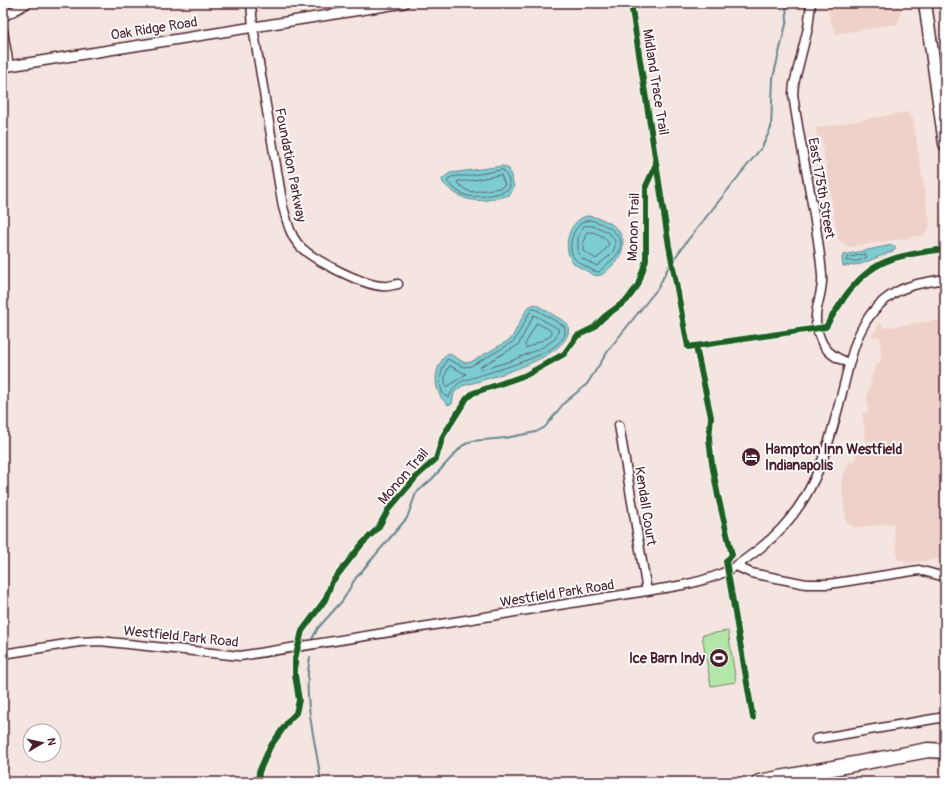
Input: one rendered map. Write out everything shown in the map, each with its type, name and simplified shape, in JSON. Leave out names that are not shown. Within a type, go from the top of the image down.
[{"type":"highway","points":[[759,782],[945,746]]},
{"type":"highway","points":[[928,750],[945,751]]},
{"type":"main road","points":[[924,3],[945,144]]},
{"type":"street","points":[[3,17],[28,3]]},
{"type":"street","name":"Foundation Parkway","points":[[251,3],[253,27],[283,207],[288,228],[303,250],[321,261],[362,281],[382,286],[398,284]]},
{"type":"street","name":"Oak Ridge Road","points":[[6,66],[404,3]]},
{"type":"street","name":"East 175th Street","points":[[811,3],[808,28],[794,84],[793,94],[822,277],[816,307],[816,319],[820,338],[825,349],[831,354],[849,363]]},
{"type":"street","points":[[3,31],[6,66]]},
{"type":"street","name":"Westfield Park Road","points":[[3,654],[86,641],[115,642],[240,656],[302,648],[647,591],[700,580],[736,566],[778,533],[789,522],[805,500],[824,457],[849,363],[860,330],[868,316],[894,293],[905,288],[945,279]]},
{"type":"street","name":"Kendall Court","points":[[620,425],[647,591]]},
{"type":"street","points":[[736,566],[751,573],[806,584],[829,584],[919,570],[945,577]]},
{"type":"street","points":[[816,739],[945,717]]},
{"type":"shaded area","points":[[827,3],[899,3],[901,12],[898,24],[835,34],[834,27],[830,21]]},
{"type":"shaded area","points":[[907,112],[913,119],[930,224],[925,235],[850,247],[838,240],[821,136],[817,137],[816,128]]},
{"type":"shaded area","points":[[939,320],[945,354],[945,558],[905,564],[904,559],[898,561],[893,523],[856,528],[846,522],[841,481],[849,461],[853,463],[855,461],[858,445],[867,448],[873,444],[872,441],[866,442],[862,413],[868,412],[867,396],[875,366],[880,362],[880,338],[871,336],[881,322],[884,328]]},
{"type":"green space","name":"Ice Barn Indy","points":[[728,631],[736,682],[711,686],[702,635]]},
{"type":"water","points":[[503,166],[509,169],[514,187],[510,195],[490,200],[481,201],[466,199],[451,190],[443,183],[442,179],[450,173]]},
{"type":"water","points":[[587,216],[606,221],[613,225],[619,231],[622,238],[623,246],[620,255],[611,267],[599,276],[592,274],[575,264],[571,260],[568,252],[568,239],[572,227],[581,218]]},
{"type":"water","points":[[892,245],[895,246],[895,250],[861,264],[843,266],[843,255]]},
{"type":"water","points":[[535,304],[567,323],[568,335],[560,346],[528,364],[508,372],[462,386],[454,393],[452,404],[448,405],[439,394],[436,380],[439,366],[448,353],[465,363],[471,362],[511,339],[528,307]]},
{"type":"waterway","points":[[312,639],[318,628],[343,600],[355,579],[407,518],[416,493],[432,479],[462,446],[472,441],[505,438],[536,432],[545,427],[564,403],[587,384],[610,348],[658,288],[669,266],[687,241],[762,147],[771,128],[773,78],[787,20],[786,3]]},
{"type":"waterway","points":[[310,657],[308,673],[309,704],[321,782]]},
{"type":"cycle path","name":"Midland Trace Trail","points":[[631,3],[669,246],[688,347],[826,327],[844,298],[855,284],[876,266],[900,257],[945,249]]},
{"type":"cycle path","name":"Monon Trail","points":[[258,782],[259,772],[270,747],[289,720],[296,713],[299,700],[295,675],[295,659],[302,631],[325,600],[332,582],[362,544],[378,528],[388,510],[417,476],[436,459],[443,436],[467,398],[473,393],[526,375],[564,354],[577,336],[593,328],[604,317],[627,300],[638,285],[646,260],[646,186],[656,164]]},
{"type":"cycle path","points":[[696,347],[711,417],[709,439],[712,464],[732,555],[726,561],[753,718]]},
{"type":"place","name":"Hampton Inn Westfield Indianapolis","points":[[751,457]]},
{"type":"place","name":"Ice Barn Indy","points":[[719,658]]}]
